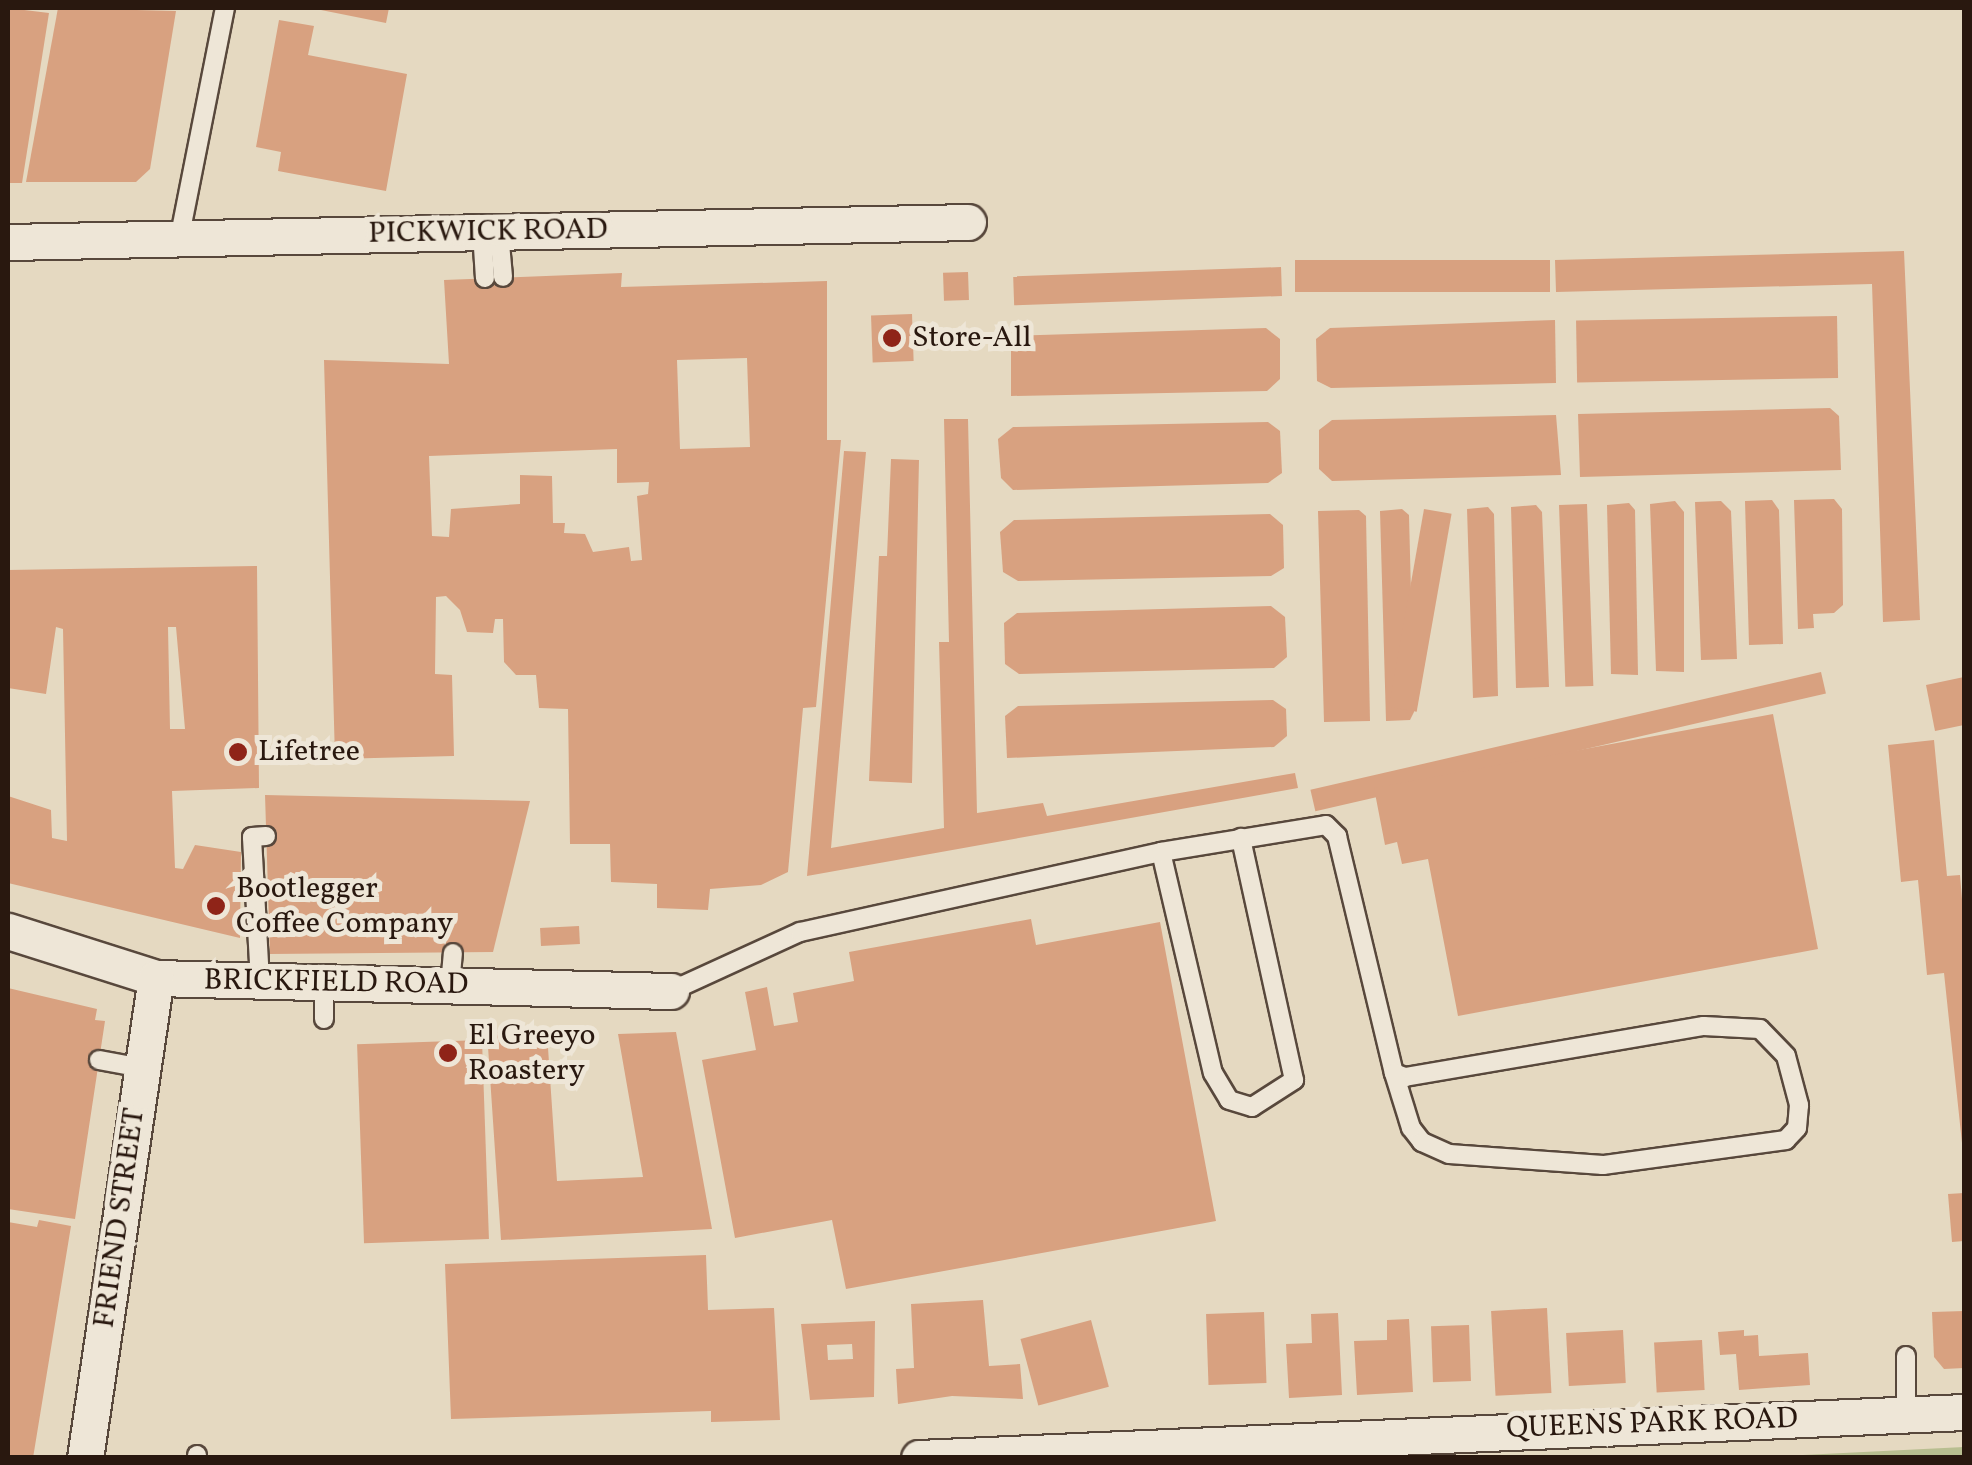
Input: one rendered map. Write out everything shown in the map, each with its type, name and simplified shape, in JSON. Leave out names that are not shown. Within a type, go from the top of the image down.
[{"type":"street","name":"PICKWICK ROAD","points":[[8,242],[968,222]]},
{"type":"street","name":"BRICKFIELD ROAD","points":[[8,931],[156,978],[260,981],[324,1001],[452,969],[671,991]]},
{"type":"street","name":"FRIEND STREET","points":[[84,1458],[156,978]]},
{"type":"street","name":"QUEENS PARK ROAD","points":[[919,1458],[1184,1450],[1964,1412]]},
{"type":"lane","points":[[179,240],[225,8]]},
{"type":"lane","points":[[490,232],[494,278]]},
{"type":"lane","points":[[671,991],[800,932],[1162,852],[1326,826],[1338,836],[1394,1073],[1411,1128],[1422,1142],[1449,1154],[1603,1164],[1786,1140],[1797,1128],[1799,1104],[1786,1056],[1760,1029],[1704,1026],[1405,1077],[1394,1073]]},
{"type":"lane","points":[[260,981],[252,837],[266,836]]},
{"type":"lane","points":[[1162,852],[1213,1073],[1229,1100],[1252,1107],[1294,1080],[1241,838]]},
{"type":"lane","points":[[99,1060],[142,1068]]},
{"type":"lane","points":[[1906,1356],[1906,1414]]},
{"type":"green space","points":[[1964,1447],[1964,1457],[1763,1457]]},
{"type":"building","points":[[8,8],[49,13],[22,183],[8,183]]},
{"type":"building","points":[[58,8],[176,11],[150,169],[136,182],[26,182]]},
{"type":"building","points":[[311,8],[389,8],[386,23]]},
{"type":"building","points":[[279,20],[314,26],[308,55],[407,74],[386,191],[278,171],[281,152],[256,147]]},
{"type":"building","points":[[1904,251],[1920,620],[1883,622],[1872,284],[1556,292],[1555,260]]},
{"type":"building","points":[[1295,260],[1550,260],[1550,292],[1295,292]]},
{"type":"building","points":[[1281,267],[1282,296],[1014,305],[1013,276]]},
{"type":"building","points":[[968,272],[969,300],[944,301],[943,273]]},
{"type":"building","points":[[622,273],[621,287],[827,281],[827,440],[841,440],[816,707],[803,708],[788,872],[761,885],[710,889],[708,910],[657,908],[657,884],[611,882],[610,844],[570,844],[568,709],[539,708],[536,675],[516,675],[504,662],[503,619],[495,619],[493,633],[467,632],[460,610],[446,596],[436,597],[435,674],[452,675],[454,756],[335,759],[324,360],[449,364],[444,280]],"holes":[[[747,358],[750,447],[680,449],[677,360]],[[617,449],[617,483],[649,482],[648,494],[637,496],[642,560],[631,561],[629,547],[593,552],[585,534],[564,533],[565,523],[553,523],[552,476],[520,475],[520,504],[451,509],[449,537],[432,536],[429,456]]]},
{"type":"building","name":"Store-All","points":[[912,314],[914,361],[873,362],[871,315]]},
{"type":"building","points":[[1837,316],[1838,378],[1577,383],[1576,321]]},
{"type":"building","points":[[1555,320],[1556,383],[1331,388],[1317,381],[1316,339],[1330,328]]},
{"type":"building","points":[[1266,328],[1280,339],[1280,379],[1267,391],[1011,396],[1011,336]]},
{"type":"building","points":[[1830,408],[1839,416],[1841,470],[1580,477],[1578,414]]},
{"type":"building","points":[[1556,415],[1561,475],[1332,481],[1319,469],[1319,430],[1332,420]]},
{"type":"building","points":[[944,419],[968,419],[977,813],[1043,803],[1047,816],[1295,773],[1298,788],[807,876],[844,451],[866,452],[831,848],[944,828],[939,642],[949,642]]},
{"type":"building","points":[[1268,422],[1280,431],[1282,473],[1268,483],[1013,490],[1001,478],[998,439],[1013,427]]},
{"type":"building","points":[[891,459],[919,460],[912,783],[869,781],[879,556],[887,556]]},
{"type":"building","points":[[1834,499],[1842,509],[1843,605],[1834,613],[1813,614],[1814,628],[1798,629],[1794,500]]},
{"type":"building","points":[[1772,500],[1779,510],[1783,644],[1749,645],[1745,501]]},
{"type":"building","points":[[1675,501],[1684,512],[1684,672],[1656,671],[1650,504]]},
{"type":"building","points":[[1721,501],[1731,511],[1737,659],[1701,660],[1695,502]]},
{"type":"building","points":[[1629,503],[1635,510],[1638,675],[1611,674],[1607,505]]},
{"type":"building","points":[[1587,504],[1593,686],[1565,687],[1559,505]]},
{"type":"building","points":[[1536,505],[1542,512],[1549,687],[1516,688],[1511,507]]},
{"type":"building","points":[[1488,507],[1494,514],[1498,696],[1473,698],[1467,509]]},
{"type":"building","points":[[1402,509],[1409,515],[1414,712],[1410,720],[1386,721],[1380,511]]},
{"type":"building","points":[[1424,509],[1452,514],[1417,712],[1389,707]]},
{"type":"building","points":[[1359,510],[1366,516],[1370,721],[1324,722],[1318,511]]},
{"type":"building","points":[[1270,514],[1283,525],[1284,568],[1271,576],[1018,581],[1003,572],[1000,532],[1014,520]]},
{"type":"building","points":[[257,566],[259,788],[172,791],[175,868],[183,869],[195,845],[241,852],[240,938],[8,883],[8,796],[51,810],[52,838],[67,841],[63,629],[56,627],[46,694],[8,688],[8,570]],"holes":[[[168,627],[176,627],[185,729],[170,729]]]},
{"type":"building","points":[[1271,606],[1285,617],[1287,657],[1274,668],[1019,674],[1005,664],[1004,623],[1017,613]]},
{"type":"building","points":[[1821,672],[1826,693],[1315,811],[1310,790]]},
{"type":"building","points":[[1964,677],[1964,725],[1935,731],[1926,685]]},
{"type":"building","points":[[1273,700],[1286,709],[1287,736],[1274,747],[1007,758],[1005,716],[1018,706]]},
{"type":"building","points":[[1773,714],[1818,949],[1458,1016],[1428,859],[1402,864],[1397,842],[1385,845],[1374,788]]},
{"type":"building","points":[[1934,740],[1947,876],[1960,875],[1964,923],[1964,1162],[1944,973],[1927,975],[1918,880],[1901,882],[1888,745]]},
{"type":"building","points":[[265,795],[530,801],[493,952],[270,954]]},
{"type":"building","points":[[1031,919],[1036,945],[1160,922],[1216,1221],[846,1289],[832,1220],[735,1238],[702,1060],[756,1050],[745,992],[767,987],[774,1026],[798,1022],[793,993],[854,981],[849,952]]},
{"type":"building","points":[[579,926],[580,944],[541,946],[540,928]]},
{"type":"building","points":[[8,988],[97,1009],[95,1020],[105,1021],[75,1219],[8,1209]]},
{"type":"building","points":[[487,1032],[547,1033],[557,1181],[643,1177],[618,1034],[676,1032],[712,1229],[501,1240]]},
{"type":"building","points":[[482,1040],[489,1239],[364,1243],[357,1044]]},
{"type":"building","points":[[1964,1193],[1964,1241],[1952,1242],[1948,1194]]},
{"type":"building","points":[[39,1220],[71,1226],[33,1458],[8,1458],[8,1222],[37,1227]]},
{"type":"building","points":[[706,1255],[708,1310],[774,1308],[780,1420],[711,1422],[711,1411],[451,1419],[445,1264]]},
{"type":"building","points":[[983,1300],[989,1366],[1020,1364],[1023,1399],[952,1396],[898,1404],[896,1369],[914,1368],[911,1304]]},
{"type":"building","points":[[1547,1308],[1551,1393],[1496,1396],[1491,1311]]},
{"type":"building","points":[[1964,1311],[1964,1368],[1944,1369],[1934,1357],[1932,1312]]},
{"type":"building","points":[[1264,1312],[1266,1383],[1209,1385],[1206,1314]]},
{"type":"building","points":[[1338,1313],[1342,1395],[1289,1398],[1286,1344],[1312,1343],[1311,1314]]},
{"type":"building","points":[[1409,1319],[1413,1392],[1357,1395],[1354,1341],[1387,1340],[1387,1320]]},
{"type":"building","points":[[1091,1320],[1109,1387],[1038,1406],[1020,1339]]},
{"type":"building","points":[[875,1321],[874,1397],[810,1400],[801,1324]],"holes":[[[852,1344],[853,1359],[828,1360],[827,1345]]]},
{"type":"building","points":[[1469,1325],[1471,1381],[1433,1382],[1431,1326]]},
{"type":"building","points":[[1623,1330],[1626,1383],[1569,1386],[1566,1333]]},
{"type":"building","points":[[1744,1330],[1744,1336],[1758,1335],[1759,1356],[1808,1353],[1810,1385],[1739,1390],[1736,1354],[1720,1355],[1718,1332]]},
{"type":"building","points":[[1702,1340],[1705,1390],[1657,1392],[1654,1343]]},
{"type":"place","name":"Store-All","points":[[892,338]]},
{"type":"place","name":"Lifetree","points":[[238,752]]},
{"type":"place","name":"Bootlegger Coffee Company","points":[[216,906]]},
{"type":"place","name":"El Greeyo Roastery","points":[[448,1053]]}]
